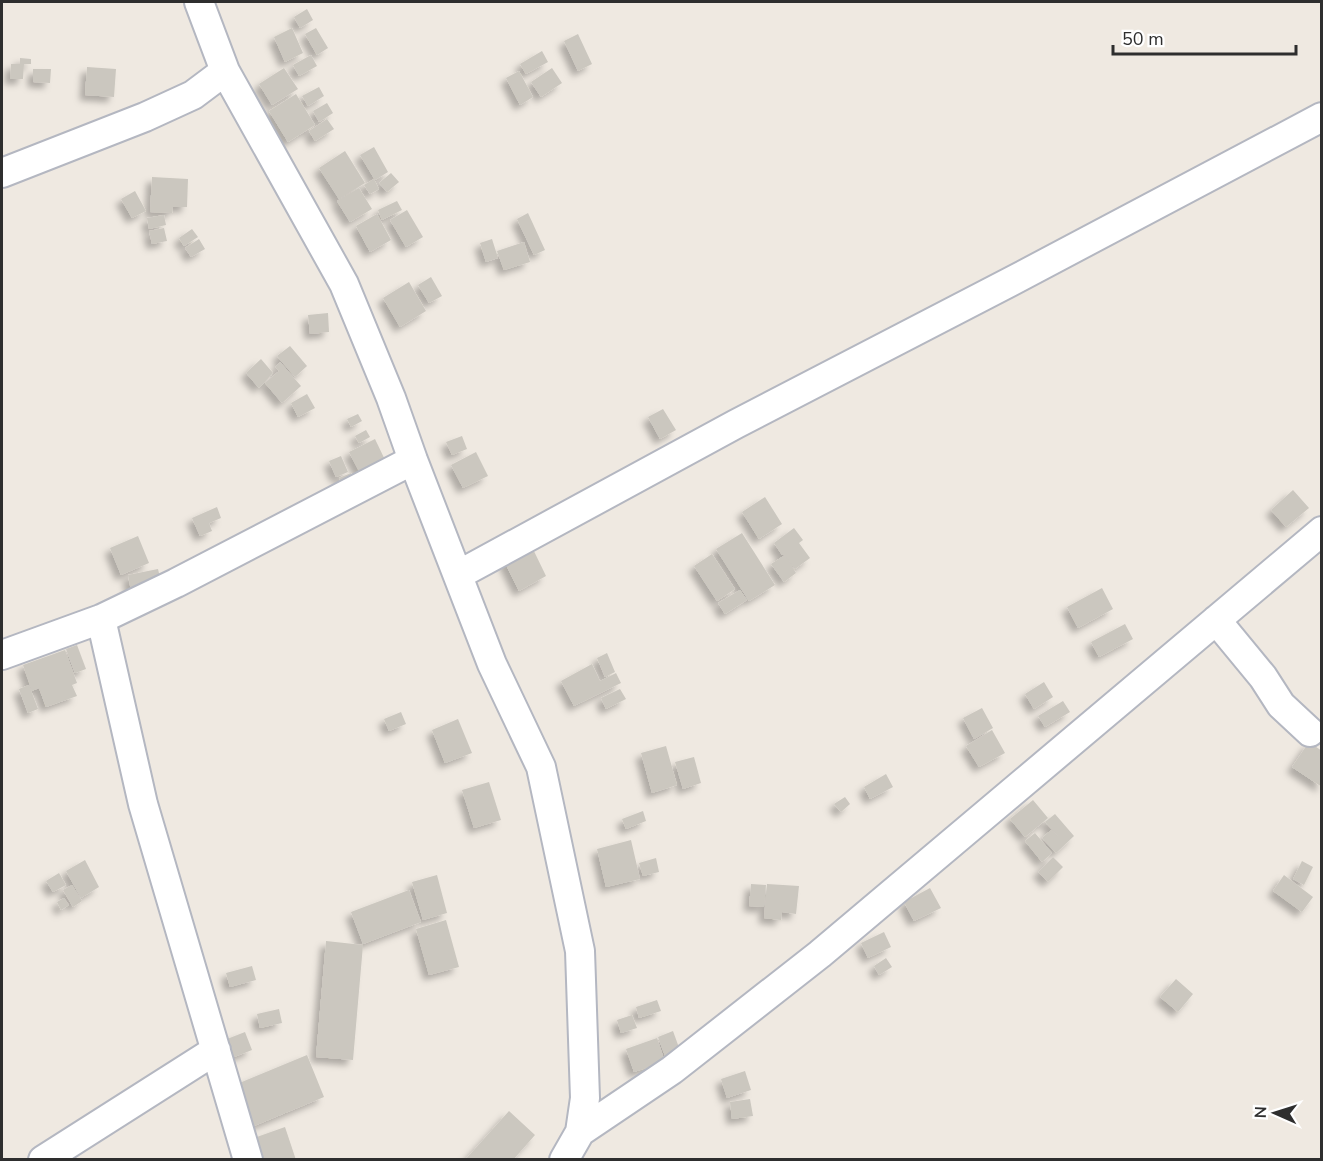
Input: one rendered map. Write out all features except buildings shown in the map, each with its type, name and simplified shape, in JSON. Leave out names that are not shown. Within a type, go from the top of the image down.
[{"type":"street","points":[[199,2],[225,71],[344,284],[391,398],[492,664],[541,767],[580,951],[585,1098],[580,1132],[564,1160]]},
{"type":"street","points":[[2,173],[193,95],[225,71]]},
{"type":"street","points":[[458,575],[736,424],[1000,288],[1322,117]]},
{"type":"street","points":[[2,655],[101,620],[413,460]]},
{"type":"street","points":[[580,1132],[672,1070],[820,954],[1322,531]]},
{"type":"street","points":[[101,620],[142,804],[248,1160]]},
{"type":"street","points":[[1216,620],[1263,677],[1281,705],[1310,732]]},
{"type":"street","points":[[43,1160],[216,1050]]}]
